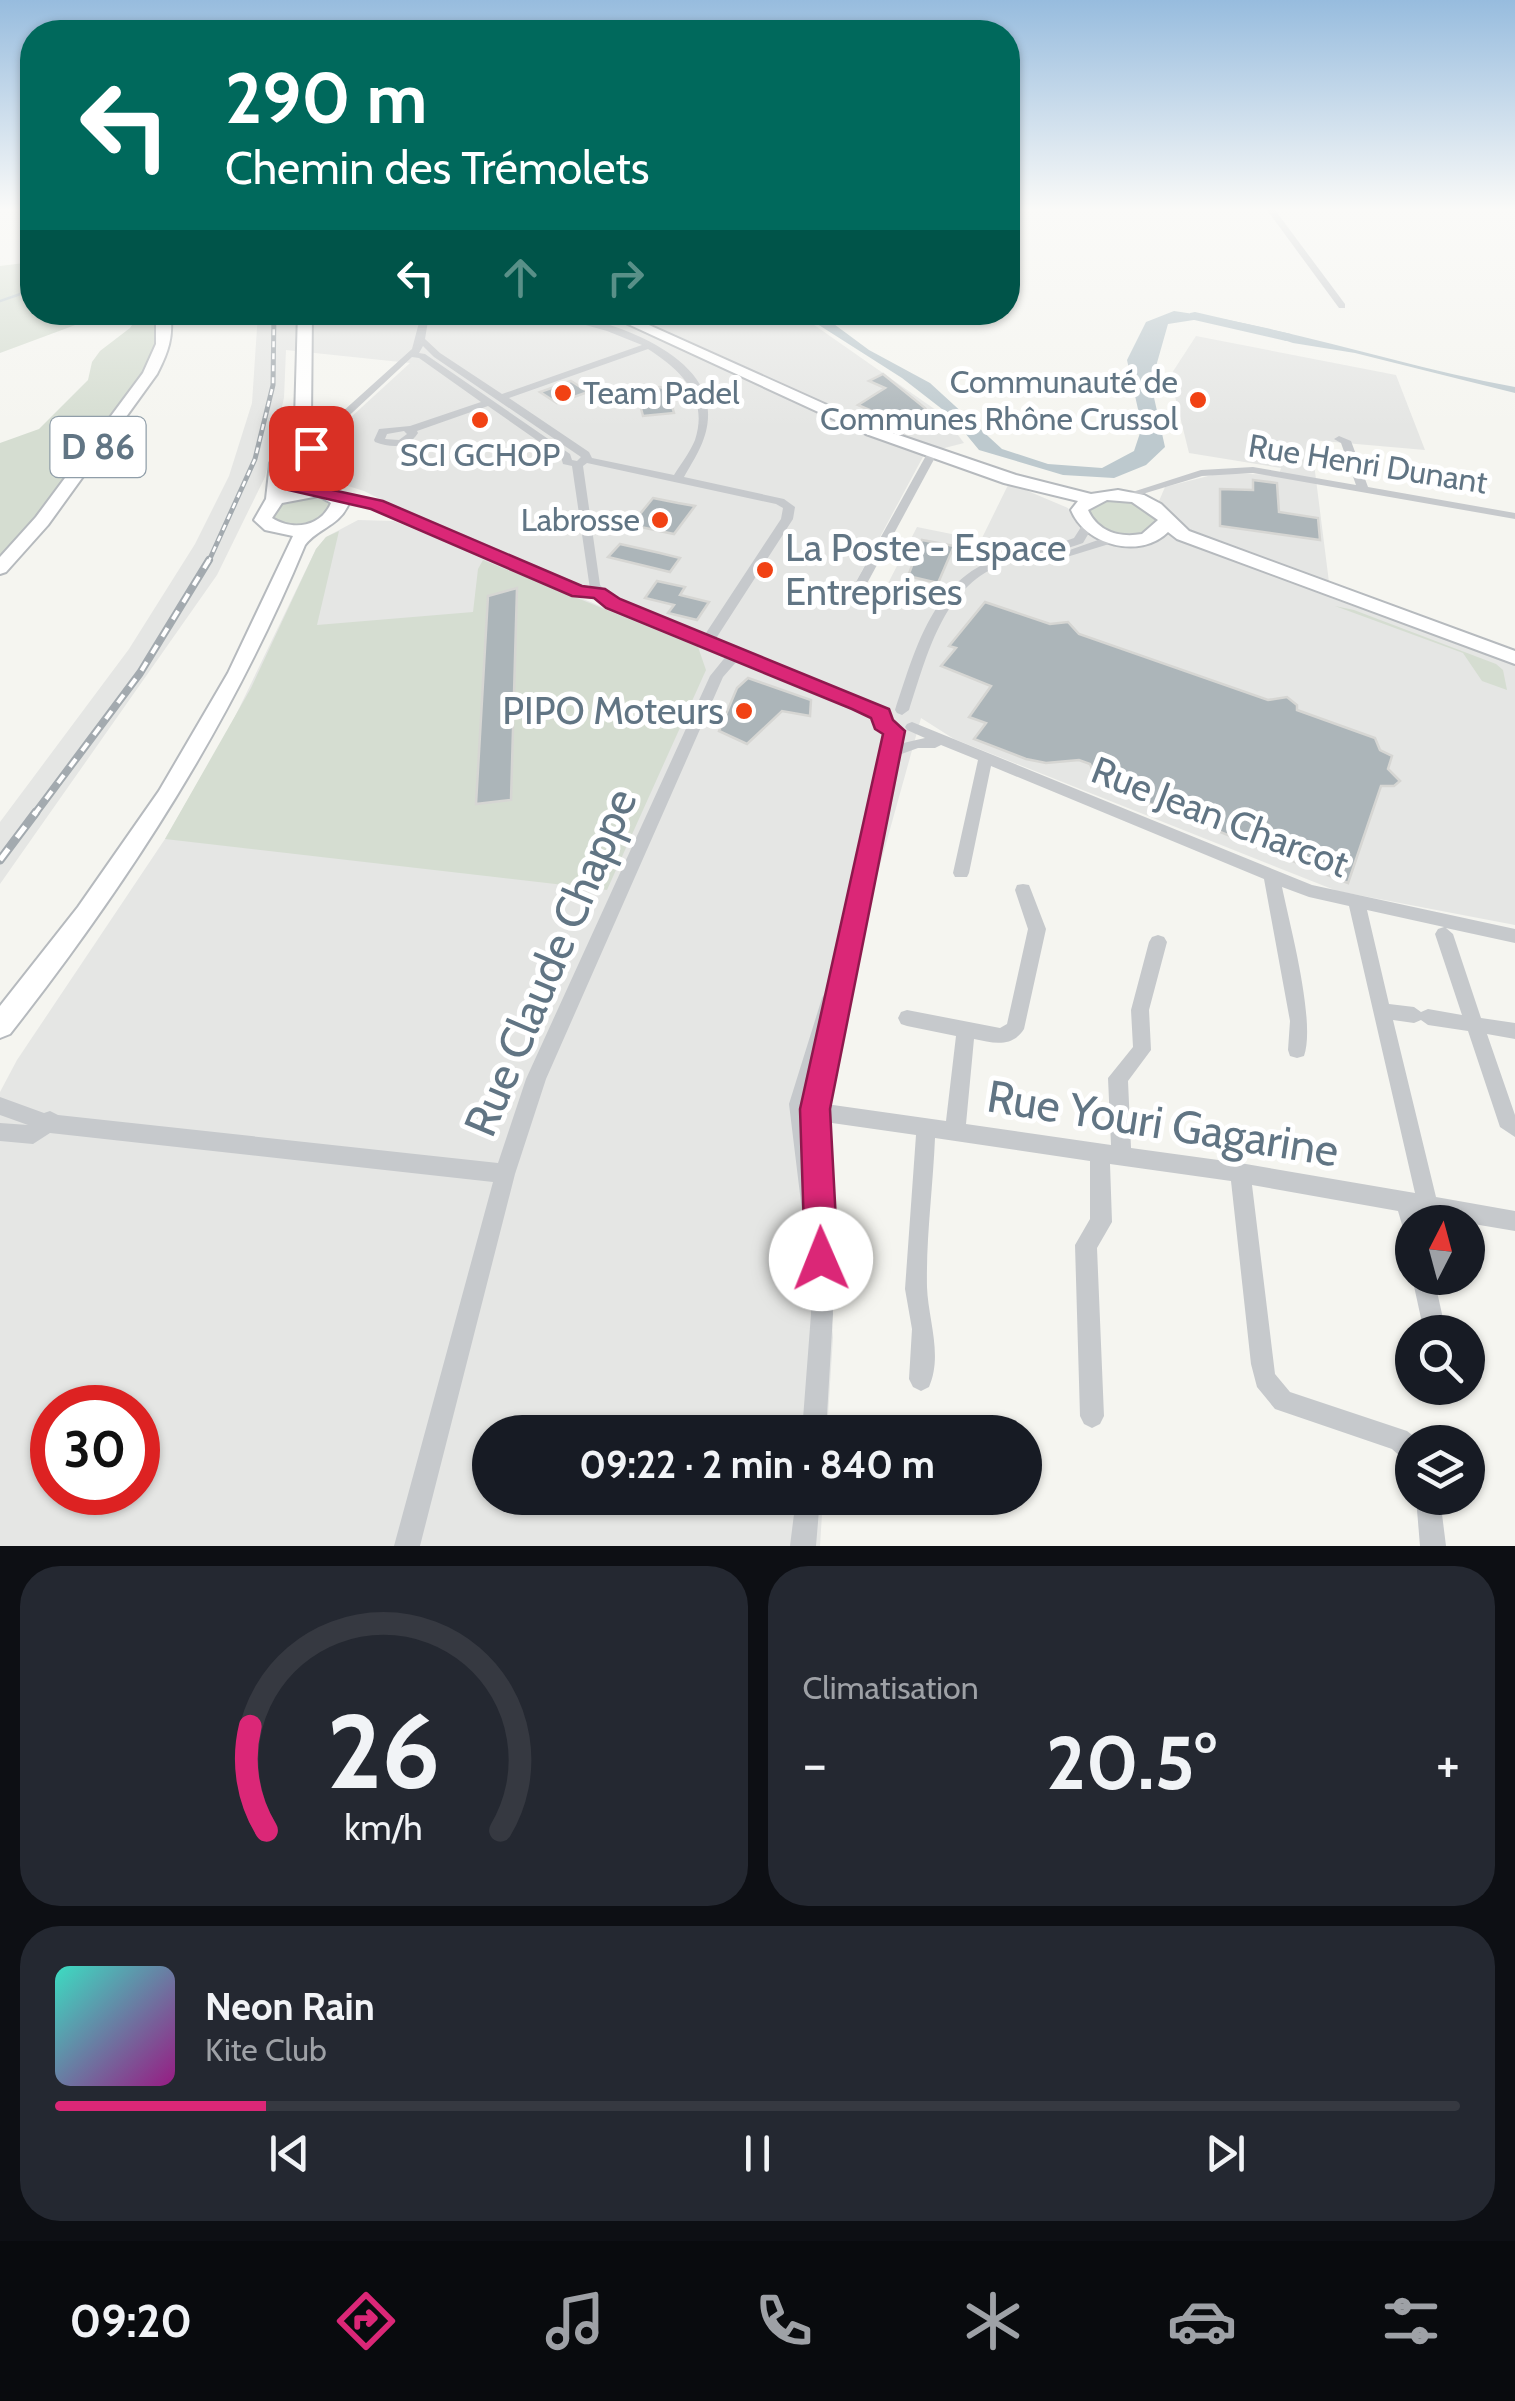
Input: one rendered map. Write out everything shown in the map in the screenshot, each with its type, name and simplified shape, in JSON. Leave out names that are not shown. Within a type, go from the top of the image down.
[{"type":"main road","name":"D 86","points":[[0,568],[42,521],[150,374],[162,351],[167,325]]},
{"type":"main road","points":[[274,501],[275,474],[293,420],[296,325]]},
{"type":"main road","points":[[0,1026],[101,896],[188,760],[246,656],[296,544],[308,529],[337,507],[327,492],[289,484],[286,476],[303,419],[305,325]]},
{"type":"main road","points":[[636,325],[806,403],[1010,479],[1086,512],[1114,538],[1157,514]]},
{"type":"main road","points":[[308,491],[274,501],[264,510],[263,520],[279,530],[308,529]]},
{"type":"main road","points":[[1086,512],[1126,496],[1183,535],[1515,662]]},
{"type":"main road","points":[[0,1003],[77,906],[206,706],[280,556],[279,530]]},
{"type":"street","points":[[1324,282],[1342,306]]},
{"type":"street","points":[[423,350],[424,325]]},
{"type":"street","points":[[605,325],[651,345],[681,366],[694,383],[705,406],[704,431],[678,477]]},
{"type":"street","points":[[410,430],[651,345]]},
{"type":"street","points":[[286,476],[303,453],[348,410],[402,362],[423,350]]},
{"type":"street","points":[[423,350],[577,458],[678,477],[789,506],[787,519],[707,642]]},
{"type":"street","points":[[1338,439],[1346,440],[1349,462],[1364,488]]},
{"type":"street","points":[[858,589],[933,452]]},
{"type":"street","points":[[577,458],[594,585],[613,604],[882,714],[902,710],[914,719],[903,729],[890,753],[807,1109],[821,1259],[821,1354],[816,1415]]},
{"type":"street","name":"Rue Henri Dunant","points":[[1157,514],[1184,477],[1234,470],[1267,472],[1515,516]]},
{"type":"street","points":[[337,507],[388,509],[579,592],[599,593]]},
{"type":"street","points":[[902,710],[931,629],[966,579],[985,568],[1075,542],[1082,538],[1086,512]]},
{"type":"street","points":[[951,598],[997,572],[1114,538]]},
{"type":"street","name":"Rue Claude Chappe","points":[[407,1546],[505,1174],[556,1031],[717,676],[736,653]]},
{"type":"street","points":[[882,714],[883,724],[903,729]]},
{"type":"street","name":"Rue Jean Charcot","points":[[903,729],[1272,877],[1358,904],[1515,936]]},
{"type":"street","points":[[890,753],[918,743],[943,743]]},
{"type":"street","points":[[961,873],[985,760]]},
{"type":"street","points":[[1272,877],[1299,1021],[1296,1050]]},
{"type":"street","points":[[906,1018],[1002,1036],[1015,1029],[1038,929],[1024,890]]},
{"type":"street","points":[[1358,904],[1384,1011],[1417,1204]]},
{"type":"street","points":[[1444,934],[1506,1121],[1515,1128]]},
{"type":"street","points":[[1092,1416],[1086,1245],[1101,1222],[1118,1078],[1142,1050],[1140,1010],[1158,942]]},
{"type":"street","points":[[1384,1011],[1515,1031]]},
{"type":"street","points":[[955,1131],[966,1030]]},
{"type":"street","points":[[0,1106],[46,1122]]},
{"type":"street","name":"Rue Youri Gagarine","points":[[807,1109],[1240,1173],[1515,1221]]},
{"type":"street","points":[[0,1132],[33,1135],[46,1122],[65,1114],[80,1126],[505,1174]]},
{"type":"street","points":[[921,1379],[923,1329],[916,1289],[926,1127]]},
{"type":"street","points":[[1240,1173],[1265,1380],[1273,1393],[1292,1405],[1395,1438]]},
{"type":"street","points":[[803,1546],[806,1515]]},
{"type":"street","points":[[1430,1515],[1434,1546]]},
{"type":"shaded area","points":[[0,282],[20,282],[20,325],[75,325],[0,353]]},
{"type":"shaded area","points":[[1174,311],[1217,318],[1515,387],[1515,393],[1355,353],[1293,343],[1226,321],[1200,319],[1168,324],[1151,384],[1165,447],[1146,465],[1114,478],[1063,475],[979,450],[951,416],[902,378],[819,325],[835,325],[869,350],[930,383],[1002,449],[1048,464],[1102,468],[1134,451],[1142,427],[1127,360],[1146,322]]},
{"type":"shaded area","points":[[163,325],[162,351],[0,568],[0,443],[39,429],[88,380],[92,362],[100,351],[130,328]]},
{"type":"shaded area","points":[[257,325],[814,325],[943,415],[964,443],[925,453],[851,591],[881,597],[917,527],[981,540],[1009,483],[1068,508],[1077,524],[1094,536],[1111,543],[1145,544],[1171,531],[1159,501],[1165,487],[1220,473],[1279,475],[1281,468],[1189,453],[1170,376],[1196,336],[1396,375],[1425,450],[1311,440],[1331,598],[1515,663],[1515,925],[1337,891],[954,739],[921,718],[855,955],[816,1122],[833,1337],[828,1415],[472,1415],[472,1515],[822,1515],[820,1546],[0,1546],[0,1092],[17,1060],[165,839],[230,727],[316,549],[326,537],[358,520],[394,521],[714,653],[851,693],[569,583],[452,535],[364,491],[322,478],[314,451],[410,363],[286,350],[284,398],[265,477],[217,575],[0,884],[0,822],[129,649],[195,544],[229,476],[252,403]]},
{"type":"shaded area","points":[[316,495],[331,506],[319,518],[298,525],[273,520],[278,504]]},
{"type":"shaded area","points":[[1098,502],[1137,503],[1157,519],[1147,534],[1107,533],[1089,520],[1088,509]]},
{"type":"shaded area","points":[[339,531],[317,625],[473,612],[478,569],[483,560],[698,647],[706,670],[607,890],[165,839],[251,688],[316,549],[326,537]]},
{"type":"shaded area","points":[[1335,606],[1496,664],[1503,670],[1507,690],[1482,681],[1463,653]]},
{"type":"building","points":[[883,374],[930,415],[908,427],[858,405],[885,388],[869,381]]},
{"type":"building","name":"Team Padel","points":[[571,381],[588,392],[557,403],[540,392]]},
{"type":"building","points":[[667,389],[674,413],[643,416],[636,390]]},
{"type":"building","points":[[1253,480],[1277,483],[1279,512],[1318,518],[1320,540],[1220,526],[1220,489],[1253,490]]},
{"type":"building","name":"Labrosse","points":[[653,498],[695,506],[674,534],[631,525]]},
{"type":"building","points":[[922,540],[954,546],[938,583],[908,576]]},
{"type":"building","points":[[620,544],[680,558],[670,572],[608,557]]},
{"type":"building","points":[[657,581],[685,587],[680,595],[709,602],[697,620],[668,613],[674,605],[645,598]]},
{"type":"building","points":[[517,588],[511,800],[476,804],[488,596]]},
{"type":"building","points":[[985,602],[1050,624],[1068,622],[1079,634],[1268,700],[1287,697],[1297,705],[1297,710],[1375,738],[1380,750],[1392,756],[1388,769],[1400,781],[1394,786],[1381,786],[1348,883],[1135,798],[1125,778],[1097,780],[1090,764],[1079,760],[1046,763],[1026,759],[974,739],[986,723],[969,717],[991,686],[941,666],[956,648],[949,646]]},
{"type":"building","name":"PIPO Moteurs","points":[[748,678],[811,700],[810,716],[782,711],[747,744],[719,731],[737,688]]},
{"type":"waterway","points":[[0,301],[20,294]]},
{"type":"waterway","points":[[1195,316],[1286,337]]},
{"type":"railway","points":[[208,563],[255,459],[273,385],[274,325]]},
{"type":"railway","points":[[34,815],[140,673],[209,560]]},
{"type":"railway","points":[[0,860],[36,812]]},
{"type":"place","name":"Team Padel","points":[[563,393]]},
{"type":"place","name":"Communauté de Communes Rhône Crussol","points":[[1198,400]]},
{"type":"place","name":"SCI GCHOP","points":[[480,420]]},
{"type":"place","name":"Labrosse","points":[[660,520]]},
{"type":"place","name":"La Poste - Espace Entreprises","points":[[765,570]]},
{"type":"place","name":"PIPO Moteurs","points":[[744,711]]},
{"type":"route","points":[[311,448],[286,476],[294,487],[377,505],[579,592],[599,593],[613,604],[882,714],[883,724],[894,731],[815,1109],[821,1259]]}]
